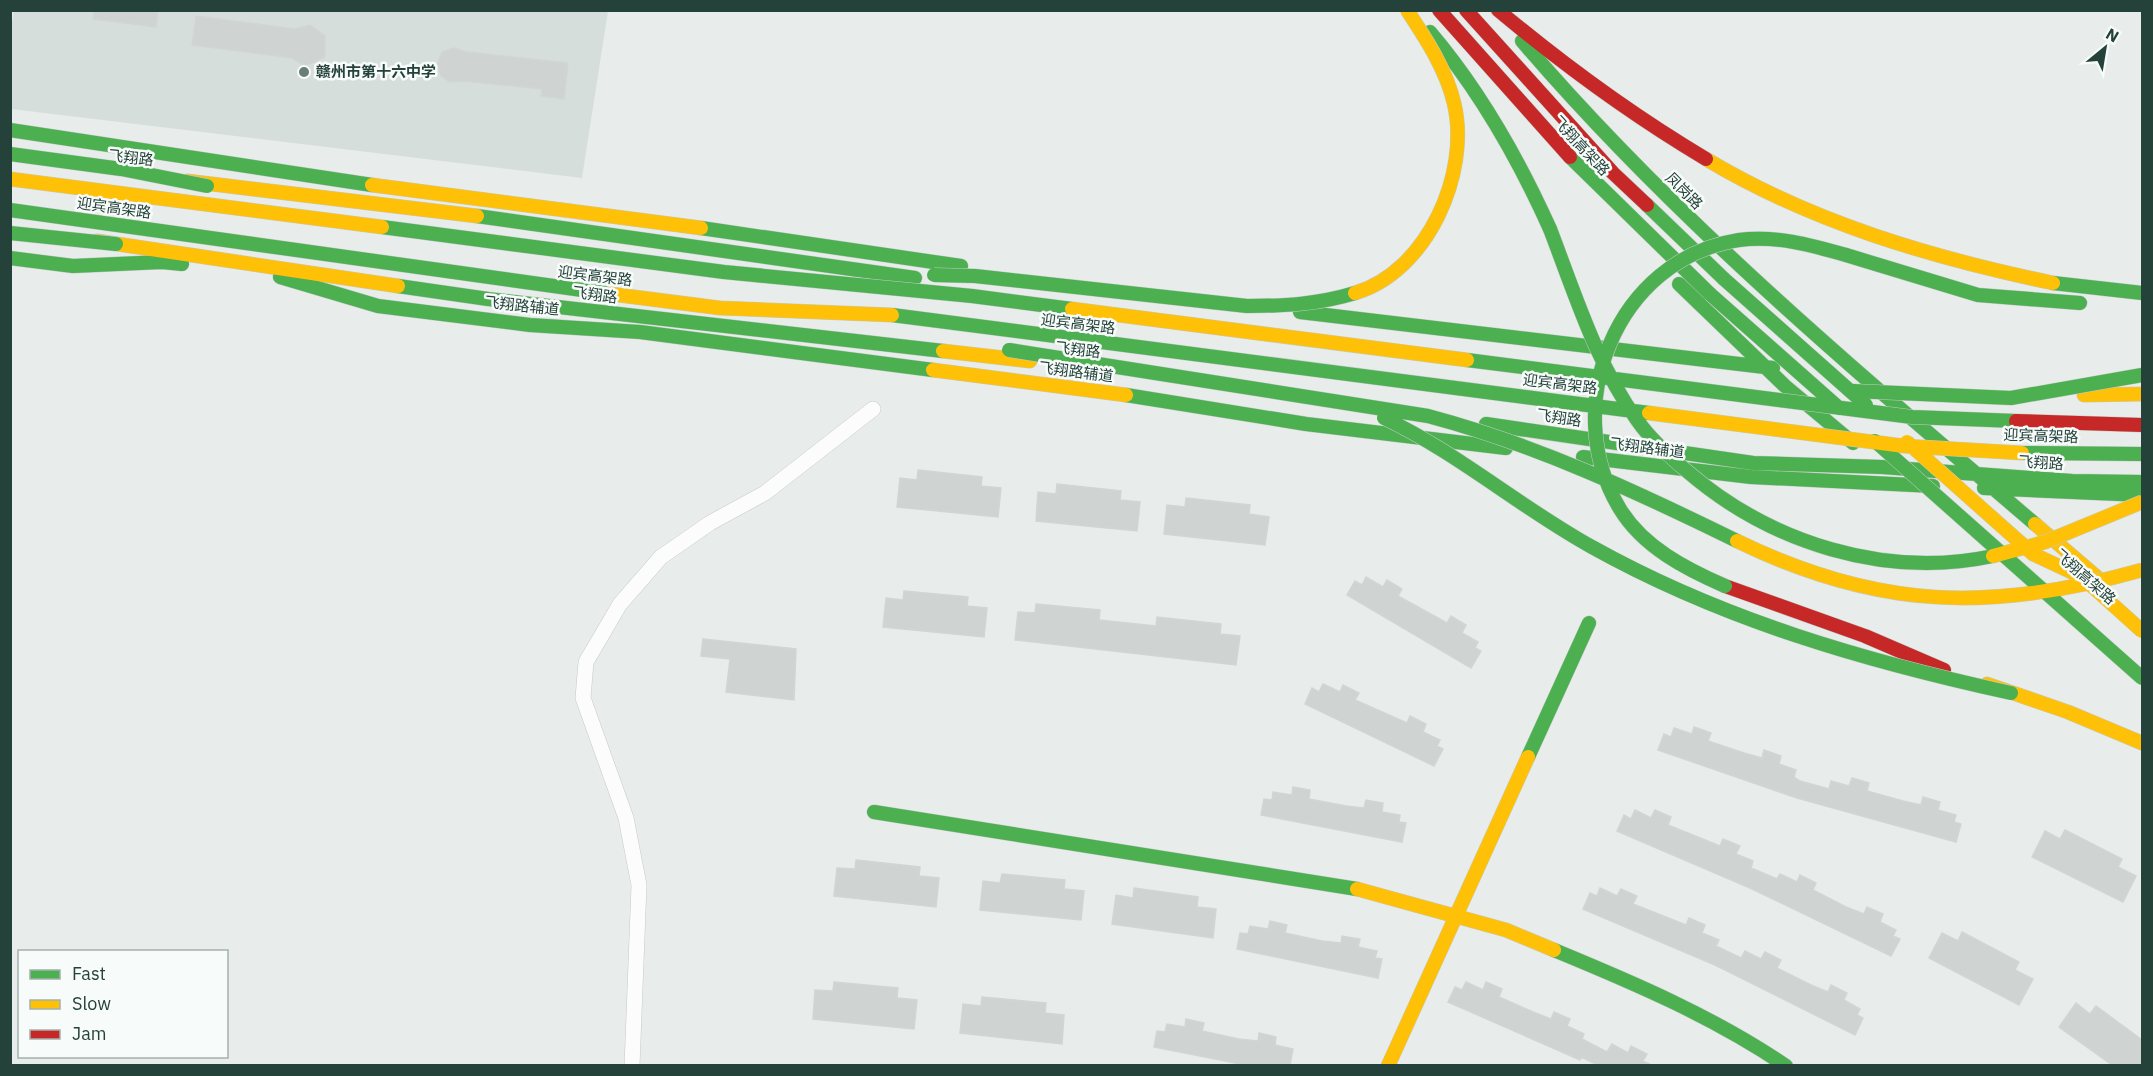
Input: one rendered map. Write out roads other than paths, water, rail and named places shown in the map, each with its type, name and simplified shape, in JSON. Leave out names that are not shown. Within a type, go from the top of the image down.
[{"type":"main road","points":[[724,272],[975,276],[1249,308],[1302,308],[1333,302],[1359,292],[1387,276],[1410,257],[1428,234],[1451,188],[1460,135],[1457,108],[1434,51],[1409,10]]},
{"type":"main road","points":[[1409,10],[1444,47],[1507,140],[1550,229],[1611,379],[1632,414],[1656,443],[1690,475],[1727,504],[1776,530],[1822,548],[1862,559],[1904,564],[1947,563],[2021,550],[2067,535],[2142,502]]},
{"type":"main road","points":[[1427,10],[1530,132],[1623,229]]},
{"type":"main road","name":"飞翔高架路","points":[[1439,10],[1589,179],[1710,294],[2142,678]]},
{"type":"main road","name":"飞翔高架路","points":[[1466,10],[1613,173],[1724,279],[2083,598]]},
{"type":"main road","points":[[1498,10],[1555,59],[1645,122],[1751,182],[1818,214],[1900,246],[1961,264],[2075,287],[2142,293]]},
{"type":"main road","name":"凤岗路","points":[[1498,10],[1570,98],[1684,214],[1890,402],[2142,618]]},
{"type":"main road","points":[[10,130],[123,145],[267,171],[731,232],[1143,293],[1864,378],[2058,396],[2142,394]]},
{"type":"main road","points":[[10,154],[121,169],[489,240]]},
{"type":"main road","name":"飞翔路","points":[[10,162],[269,190],[536,224],[1143,312],[1785,386],[1890,402],[2060,413],[2142,413]]},
{"type":"main road","name":"迎宾高架路","points":[[10,179],[724,272],[972,296],[1912,417],[2142,425]]},
{"type":"main road","name":"迎宾高架路","points":[[10,210],[486,279],[720,308],[884,314],[1904,446],[2044,454],[2142,454]]},
{"type":"main road","points":[[10,231],[486,279]]},
{"type":"main road","name":"飞翔路","points":[[10,231],[488,299],[1136,373],[1753,463],[1882,467],[1976,476],[2142,482]]},
{"type":"main road","points":[[2142,301],[2062,304],[1978,295],[1815,245],[1787,240],[1758,239],[1726,243],[1672,266],[1633,300],[1607,343],[1593,395],[1594,435],[1605,479],[1620,509],[1635,528],[1674,562],[1725,586],[1865,636],[1939,668],[2068,712],[2142,743]]},
{"type":"main road","name":"飞翔路辅道","points":[[10,258],[74,266],[162,262],[276,275],[378,306],[530,325],[640,332],[1140,397],[1306,424],[1740,476],[2142,495]]},
{"type":"main road","points":[[1655,260],[1785,386],[2081,636],[2142,693]]},
{"type":"main road","points":[[720,308],[968,343],[1346,404],[1380,406],[1453,425],[1578,466],[1777,560],[1855,586],[1941,599],[2014,598],[2065,592],[2142,570]]},
{"type":"main road","points":[[1479,360],[1586,356],[1870,393],[2012,398],[2142,375]]},
{"type":"main road","points":[[1346,404],[1398,424],[1582,541],[1641,574],[1714,607],[1796,638],[1857,657],[2011,693]]},
{"type":"main road","points":[[2033,554],[2082,578],[2142,631]]},
{"type":"main road","name":"飞翔高架路","points":[[2100,613],[2134,643]]},
{"type":"main road","points":[[1388,1065],[1589,624]]},
{"type":"main road","points":[[873,812],[1362,890],[1456,916],[1506,930],[1643,987],[1752,1043],[1786,1065]]},
{"type":"street","points":[[632,1065],[639,885],[626,818],[583,698],[586,662],[620,604],[661,556],[710,524],[765,493],[873,409]]},
{"type":"place","name":"赣州市第十六中学","points":[[304,72]]}]
